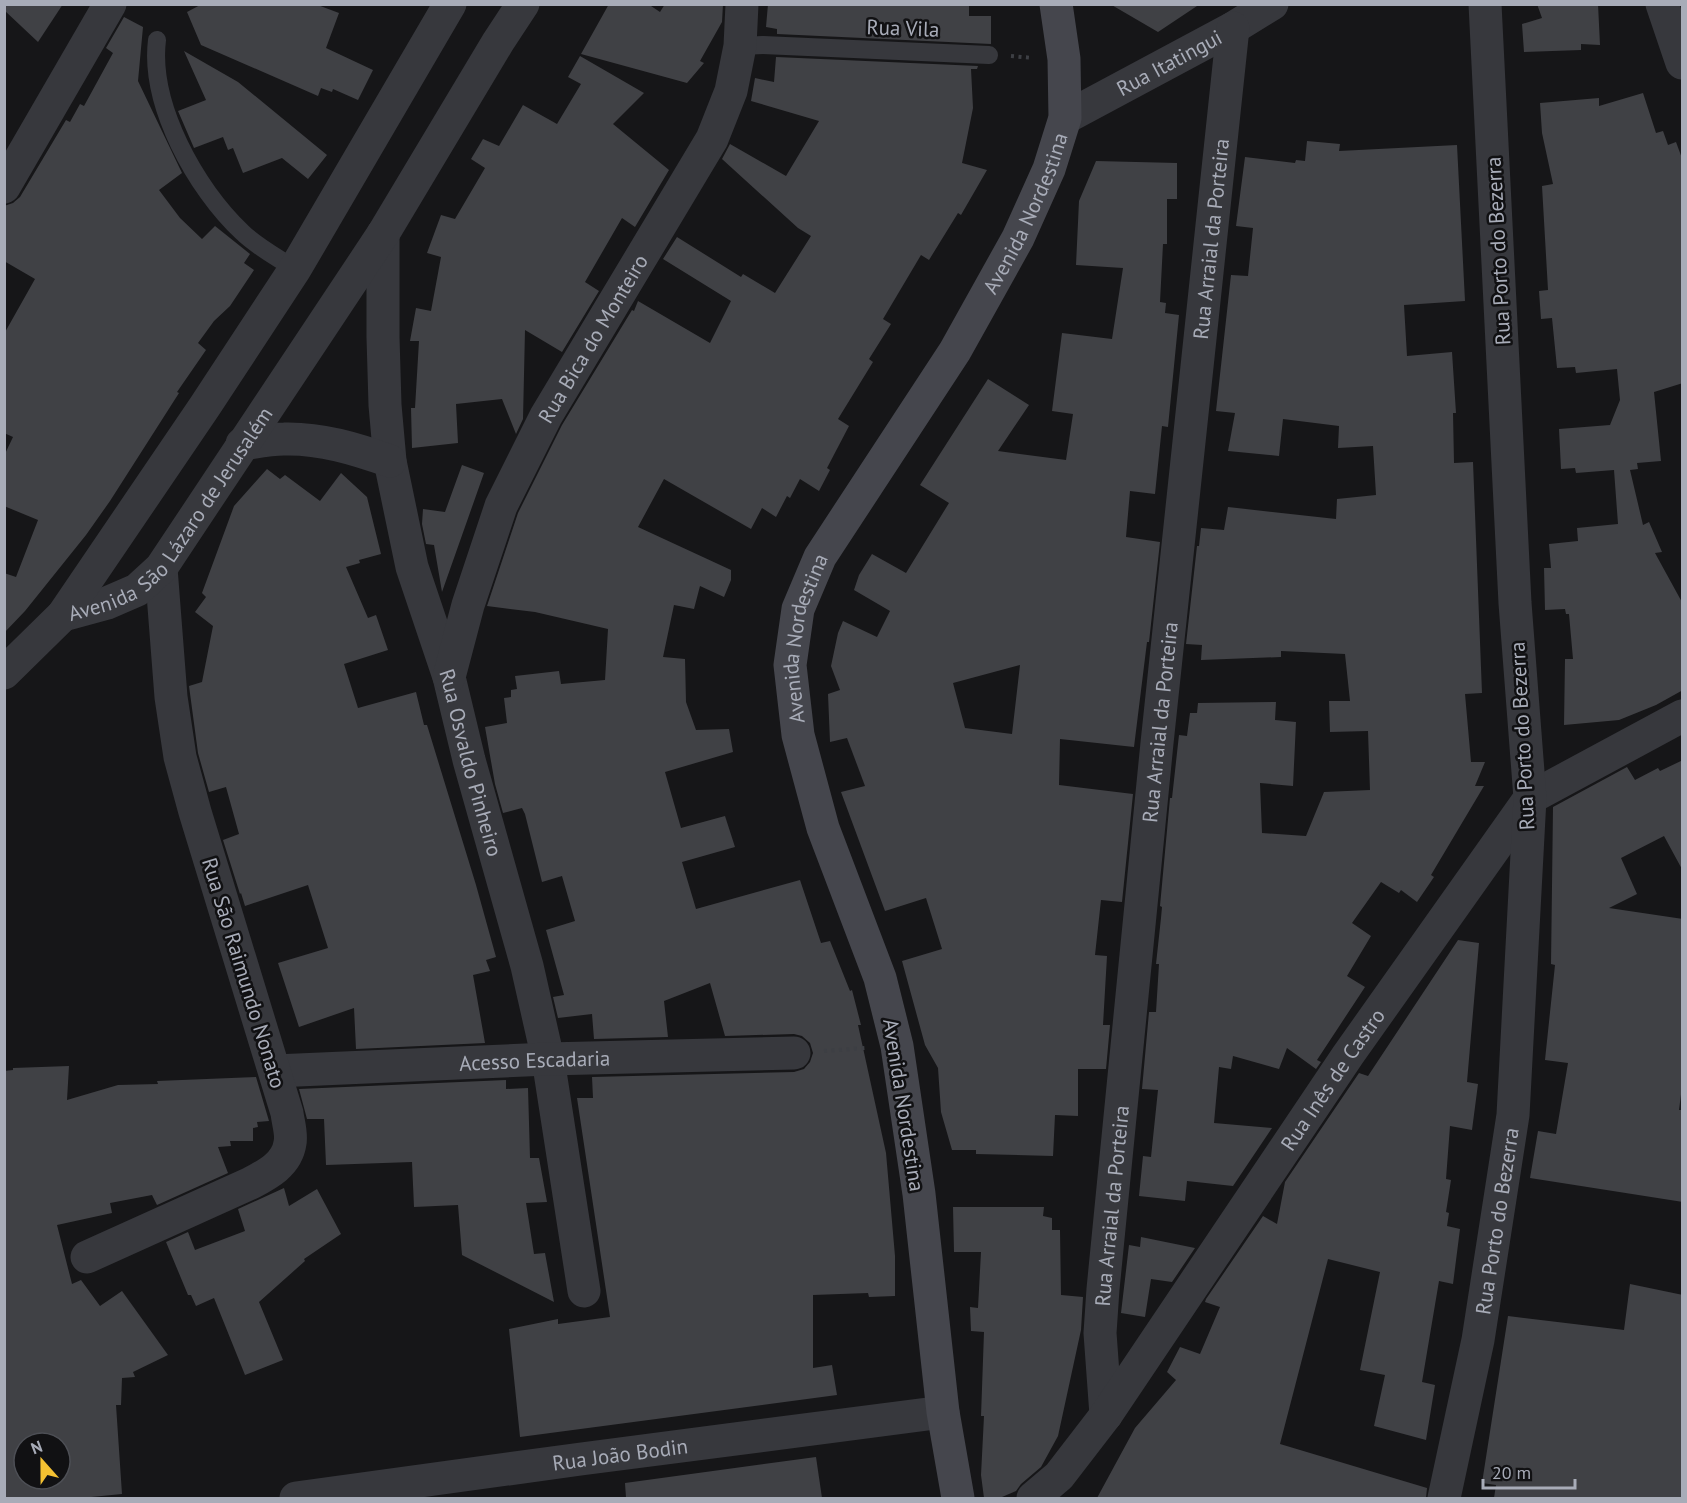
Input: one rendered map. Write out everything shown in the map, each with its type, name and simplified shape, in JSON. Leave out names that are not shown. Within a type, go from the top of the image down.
[{"type":"main road","name":"Avenida Nordestina","points":[[958,1498],[943,1412],[919,1194],[897,1046],[880,978],[823,828],[798,735],[790,665],[798,609],[820,557],[955,351],[1012,248],[1049,169],[1065,118],[1064,59],[1056,4]]},
{"type":"street","points":[[4,188],[110,4]]},
{"type":"street","name":"Avenida São Lázaro de Jerusalém","points":[[63,615],[149,490],[295,268],[450,4]]},
{"type":"street","name":"Avenida São Lázaro de Jerusalém","points":[[63,615],[107,603],[137,590],[160,568],[383,234],[523,4]]},
{"type":"street","name":"Rua Bica do Monteiro","points":[[449,677],[468,605],[501,506],[546,416],[712,140],[732,91],[740,46],[742,4]]},
{"type":"street","name":"Rua Itatingui","points":[[1065,118],[1233,28],[1272,4]]},
{"type":"street","name":"Rua Porto do Bezerra","points":[[1444,1498],[1478,1340],[1514,1115],[1530,798],[1515,603],[1485,4]]},
{"type":"street","points":[[1662,4],[1683,63]]},
{"type":"street","name":"Rua Arraial da Porteira","points":[[1106,1415],[1100,1333],[1103,1289],[1157,743],[1233,28]]},
{"type":"street","name":"Rua Osvaldo Pinheiro","points":[[383,234],[383,348],[390,460],[412,567],[449,677],[469,760],[526,966],[548,1059],[584,1291]]},
{"type":"street","points":[[242,444],[284,439],[316,441],[353,448],[390,460]]},
{"type":"street","name":"Rua São Raimundo Nonato","points":[[87,1257],[251,1184],[274,1170],[285,1157],[291,1142],[287,1113],[180,757],[171,697],[160,568]]},
{"type":"street","points":[[4,673],[63,615]]},
{"type":"street","name":"Rua Inês de Castro","points":[[1034,1498],[1059,1476],[1106,1415],[1348,1055],[1530,798],[1683,717]]},
{"type":"street","name":"Acesso Escadaria","points":[[274,1071],[548,1059],[794,1053]]},
{"type":"street","name":"Rua João Bodin","points":[[296,1498],[943,1412]]},
{"type":"lane","points":[[157,40],[156,74],[163,106],[181,147],[196,173],[227,217],[244,234],[295,268]]},
{"type":"lane","name":"Rua Vila","points":[[740,46],[763,45],[989,55]]},
{"type":"path","points":[[989,55],[1064,59]]},
{"type":"path","points":[[794,1053],[897,1046]]},
{"type":"building","points":[[4,4],[63,4],[38,42],[4,10]]},
{"type":"building","points":[[202,4],[315,4],[339,13],[326,48],[373,70],[358,100],[333,89],[332,92],[321,88],[318,96],[201,45],[187,12]]},
{"type":"building","points":[[609,4],[648,4],[660,12],[665,4],[723,4],[722,22],[700,61],[704,63],[687,83],[581,54]]},
{"type":"building","points":[[768,4],[969,4],[969,16],[991,16],[991,44],[777,34],[777,29],[766,27]]},
{"type":"building","points":[[1110,4],[1200,4],[1158,32]]},
{"type":"building","points":[[1537,4],[1598,4],[1600,45],[1581,44],[1581,50],[1524,52],[1522,24],[1542,18]]},
{"type":"building","points":[[124,17],[143,27],[138,81],[182,173],[159,190],[180,218],[202,239],[215,226],[250,254],[244,263],[254,270],[230,306],[214,321],[198,343],[206,350],[177,392],[179,393],[110,501],[25,611],[4,633],[4,573],[16,577],[38,520],[4,506],[4,456],[13,437],[4,433],[4,334],[35,279],[4,261],[4,206],[20,197],[66,120],[70,122],[80,104],[84,106],[113,53],[106,48]]},
{"type":"building","points":[[184,51],[238,82],[327,155],[308,179],[282,158],[243,173],[233,148],[228,150],[223,137],[194,148],[178,111],[206,100]]},
{"type":"building","points":[[580,56],[644,93],[613,124],[669,170],[635,227],[622,218],[585,282],[599,291],[562,352],[525,330],[523,419],[516,434],[502,399],[456,404],[458,443],[412,448],[411,408],[415,408],[419,341],[410,341],[416,308],[431,311],[441,257],[427,253],[441,215],[455,219],[485,168],[471,159],[483,139],[499,146],[523,105],[557,124],[581,84],[568,77]]},
{"type":"building","points":[[776,57],[978,66],[977,69],[971,69],[973,108],[962,163],[987,170],[961,215],[958,213],[929,260],[921,255],[883,319],[891,324],[869,359],[873,362],[838,419],[849,426],[827,468],[830,470],[819,491],[800,479],[790,498],[787,496],[776,517],[762,508],[751,529],[664,479],[638,527],[731,570],[731,580],[724,597],[700,586],[694,609],[674,605],[663,657],[685,659],[686,702],[696,730],[729,729],[733,752],[665,772],[681,828],[725,816],[735,847],[682,862],[696,909],[800,880],[821,943],[830,941],[850,991],[852,990],[886,1153],[895,1256],[895,1296],[869,1297],[868,1293],[813,1295],[813,1368],[832,1365],[837,1395],[520,1437],[509,1329],[558,1319],[558,1324],[610,1317],[577,1098],[593,1098],[592,1077],[794,1072],[804,1069],[813,1053],[810,1043],[802,1036],[794,1034],[725,1036],[710,983],[664,1001],[668,1037],[594,1039],[592,1014],[558,1018],[553,997],[564,995],[546,930],[575,921],[562,876],[542,882],[522,808],[503,813],[495,784],[485,727],[507,723],[504,698],[511,697],[511,690],[517,689],[515,676],[559,671],[561,684],[605,680],[608,629],[535,612],[487,606],[518,513],[562,425],[632,310],[634,311],[638,301],[710,343],[731,301],[663,259],[677,237],[741,277],[743,274],[775,293],[811,236],[798,228],[722,159],[730,144],[786,176],[819,121],[751,101],[755,78],[774,82]]},
{"type":"building","points":[[1643,93],[1656,133],[1663,131],[1668,145],[1676,142],[1683,161],[1683,383],[1654,392],[1661,461],[1637,463],[1638,469],[1630,470],[1643,525],[1649,522],[1662,552],[1655,553],[1683,604],[1683,690],[1656,705],[1619,720],[1564,725],[1565,659],[1573,659],[1569,614],[1566,614],[1565,609],[1545,610],[1544,568],[1551,568],[1549,544],[1578,541],[1577,528],[1618,524],[1614,470],[1576,473],[1575,468],[1561,469],[1559,429],[1610,425],[1620,400],[1617,369],[1576,373],[1575,367],[1557,368],[1552,318],[1541,319],[1539,291],[1548,290],[1542,186],[1553,184],[1542,133],[1540,103],[1599,98],[1599,106]]},
{"type":"building","points":[[1307,141],[1340,144],[1339,151],[1457,145],[1465,301],[1404,305],[1407,356],[1452,352],[1456,413],[1453,413],[1454,463],[1473,462],[1482,693],[1465,694],[1471,762],[1485,762],[1475,786],[1484,786],[1431,875],[1434,877],[1417,902],[1401,890],[1399,893],[1381,882],[1352,923],[1371,936],[1347,976],[1365,987],[1317,1060],[1321,1062],[1316,1069],[1287,1048],[1279,1069],[1233,1056],[1231,1069],[1219,1067],[1214,1123],[1272,1128],[1233,1186],[1187,1181],[1185,1201],[1139,1196],[1143,1156],[1151,1157],[1158,1090],[1142,1089],[1149,1012],[1156,1012],[1159,964],[1156,964],[1170,798],[1172,798],[1179,735],[1187,736],[1190,713],[1197,713],[1198,703],[1276,702],[1275,720],[1296,722],[1293,786],[1260,783],[1262,833],[1306,836],[1324,792],[1370,790],[1368,731],[1330,732],[1329,701],[1350,701],[1345,654],[1281,651],[1281,657],[1201,660],[1202,645],[1186,644],[1201,528],[1224,530],[1228,507],[1336,519],[1337,499],[1376,495],[1373,446],[1338,448],[1339,426],[1283,419],[1279,456],[1228,451],[1235,413],[1216,411],[1231,275],[1248,276],[1253,228],[1236,226],[1245,157],[1295,163],[1296,160],[1305,161]]},
{"type":"building","points":[[1096,161],[1177,163],[1177,199],[1167,199],[1167,244],[1163,244],[1160,302],[1166,303],[1165,313],[1179,315],[1168,427],[1162,426],[1155,494],[1130,491],[1126,537],[1160,542],[1134,747],[1060,739],[1059,785],[1133,794],[1122,902],[1101,900],[1095,955],[1107,956],[1103,1025],[1110,1025],[1106,1069],[1078,1069],[1078,1116],[1055,1115],[1053,1156],[976,1154],[976,1150],[952,1150],[941,1112],[938,1068],[925,1045],[902,961],[942,949],[926,898],[885,911],[841,792],[865,786],[847,738],[830,742],[828,694],[840,690],[831,666],[843,621],[877,637],[890,611],[854,590],[859,575],[872,554],[906,573],[949,503],[920,485],[988,379],[1029,405],[998,451],[1066,460],[1073,414],[1052,411],[1062,333],[1112,339],[1123,268],[1076,265],[1079,201]],"holes":[[[1020,665],[1012,734],[965,728],[953,683]]]},
{"type":"building","points":[[462,465],[484,473],[442,592],[434,545],[426,544],[422,524],[423,509],[445,512]]},
{"type":"building","points":[[267,469],[280,479],[285,475],[320,501],[341,473],[367,497],[381,554],[359,560],[360,563],[346,567],[368,618],[376,615],[388,650],[344,664],[358,708],[416,692],[424,725],[427,725],[496,957],[486,960],[490,971],[473,975],[485,1043],[356,1049],[354,1008],[299,1027],[278,963],[328,948],[308,885],[245,906],[240,894],[223,840],[239,834],[226,787],[209,792],[198,753],[189,686],[202,682],[213,626],[195,612],[206,597],[202,593],[234,506]]},
{"type":"building","points":[[1683,760],[1683,871],[1664,836],[1621,858],[1637,894],[1609,908],[1683,919],[1683,1079],[1679,1110],[1683,1110],[1683,1202],[1530,1178],[1538,1131],[1556,1134],[1568,1063],[1545,1060],[1555,965],[1551,964],[1553,807],[1627,767],[1635,780],[1658,768],[1660,771]]},
{"type":"building","points":[[1458,940],[1479,943],[1467,1082],[1478,1084],[1472,1130],[1450,1126],[1446,1179],[1451,1180],[1446,1212],[1449,1213],[1447,1226],[1460,1229],[1453,1284],[1439,1281],[1422,1382],[1435,1385],[1426,1440],[1374,1426],[1385,1375],[1360,1370],[1380,1272],[1328,1259],[1280,1444],[1427,1488],[1426,1498],[1097,1498],[1135,1428],[1176,1380],[1167,1372],[1180,1347],[1200,1354],[1220,1307],[1205,1302],[1206,1299],[1263,1216],[1277,1224],[1285,1182],[1359,1073],[1368,1076]]},
{"type":"building","points":[[69,1066],[67,1100],[118,1085],[256,1077],[269,1121],[257,1122],[258,1127],[253,1128],[253,1141],[230,1141],[231,1146],[218,1147],[228,1173],[157,1205],[152,1195],[110,1203],[112,1213],[57,1225],[72,1284],[81,1280],[100,1306],[122,1291],[168,1355],[133,1372],[135,1377],[122,1378],[121,1405],[116,1405],[122,1494],[81,1498],[4,1498],[4,1071],[13,1070],[13,1068]]},
{"type":"building","points":[[506,1080],[506,1089],[528,1088],[530,1158],[539,1158],[547,1202],[526,1203],[534,1254],[545,1253],[554,1302],[462,1255],[458,1205],[414,1207],[412,1162],[326,1165],[324,1119],[307,1119],[299,1089]]},
{"type":"building","points":[[284,1188],[289,1206],[317,1189],[341,1234],[304,1259],[305,1261],[259,1302],[283,1360],[245,1375],[214,1298],[196,1306],[191,1295],[188,1295],[166,1242],[188,1232],[195,1250],[245,1231],[238,1209]]},
{"type":"building","points":[[953,1207],[1044,1207],[1043,1216],[1052,1218],[1052,1230],[1060,1230],[1061,1295],[1083,1297],[1081,1330],[1058,1436],[1041,1467],[1016,1491],[1002,1497],[984,1498],[981,1475],[984,1332],[971,1331],[970,1307],[978,1308],[981,1252],[954,1252]]},
{"type":"building","points":[[1141,1237],[1195,1248],[1172,1282],[1151,1279],[1145,1317],[1121,1313],[1129,1245],[1140,1247]]},
{"type":"building","points":[[1630,1284],[1683,1295],[1683,1498],[1494,1498],[1496,1485],[1482,1483],[1508,1316],[1624,1330]]},
{"type":"building","points":[[816,1457],[822,1498],[626,1498],[625,1483]]}]
